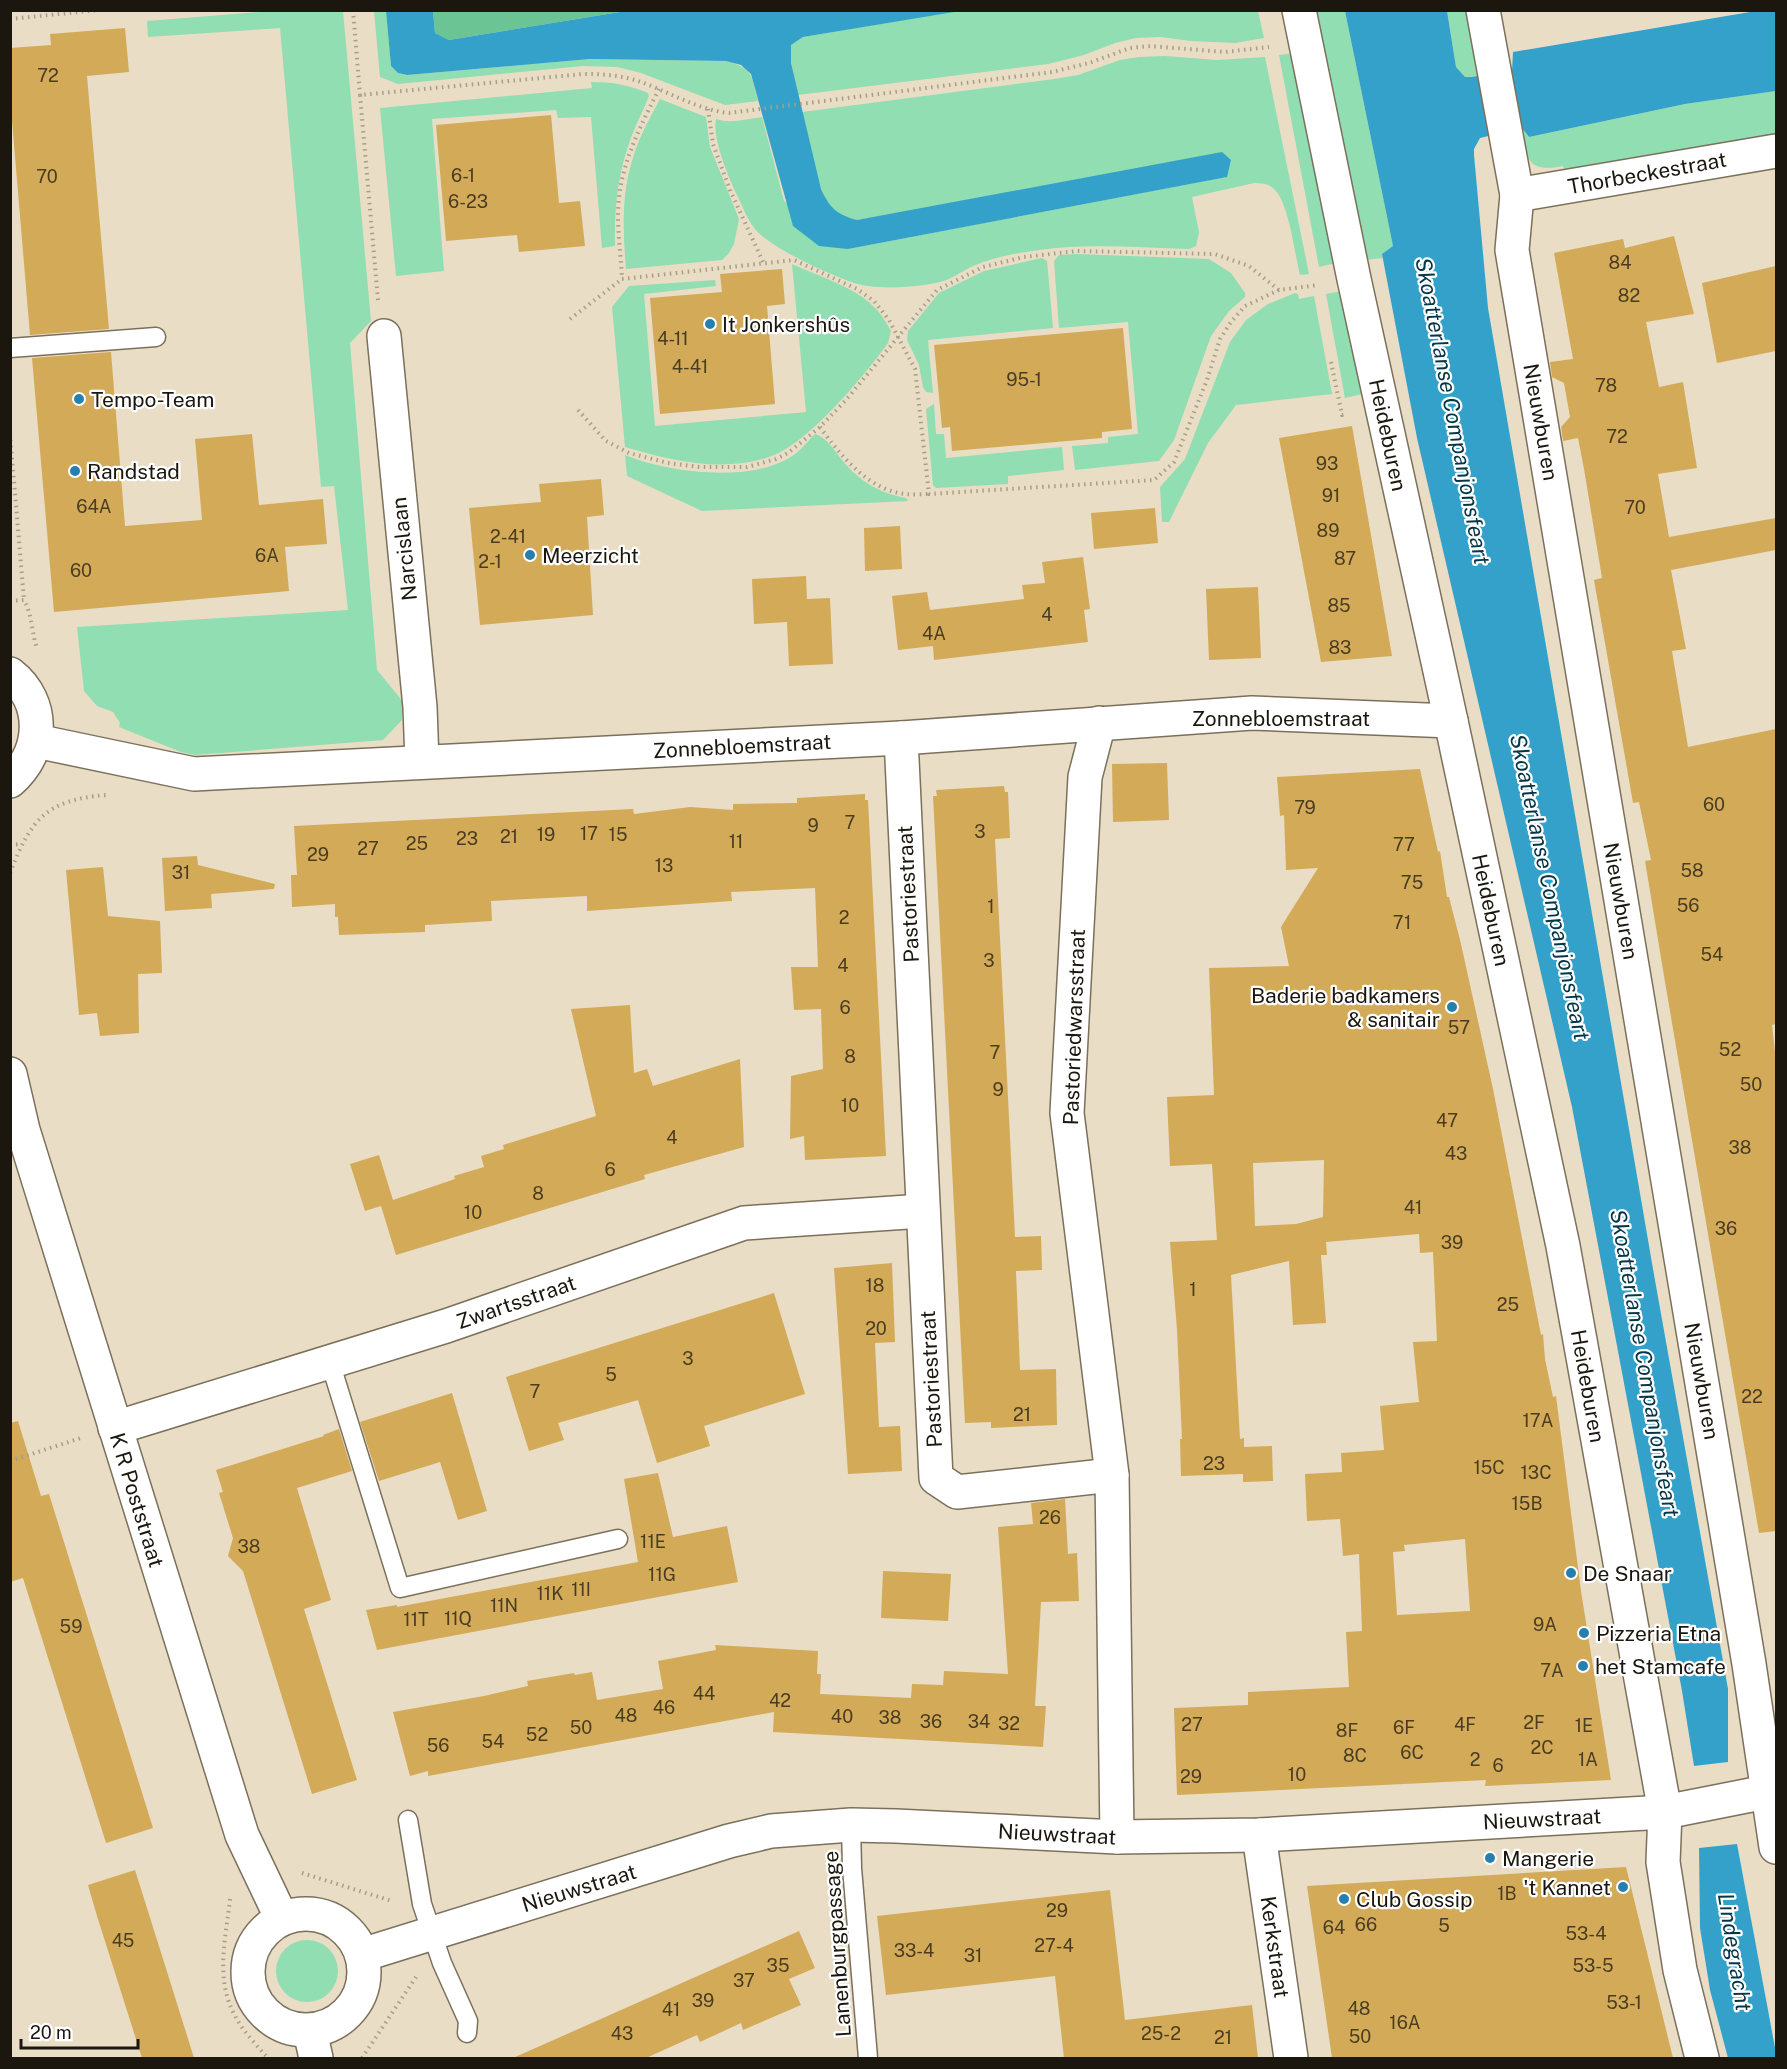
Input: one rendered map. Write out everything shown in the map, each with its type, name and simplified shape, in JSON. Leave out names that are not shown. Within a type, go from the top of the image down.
[{"type":"street","name":"Nieuwburen","points":[[1483,10],[1517,195],[1512,250],[1772,1792],[1776,1846]]},
{"type":"street","name":"Heideburen","points":[[1302,25],[1354,279],[1563,1246],[1665,1812]]},
{"type":"street","name":"Thorbeckestraat","points":[[1517,195],[1776,151]]},
{"type":"street","name":"Narcislaan","points":[[381,323],[420,707],[423,762]]},
{"type":"street","points":[[10,674],[25,688],[38,723],[36,741],[27,763],[10,781]]},
{"type":"street","name":"Zonnebloemstraat","points":[[36,741],[194,774],[901,738],[1252,713],[1451,722]]},
{"type":"street","name":"Pastoriedwarsstraat","points":[[1099,723],[1085,777],[1067,1113],[1112,1475]]},
{"type":"street","name":"Pastoriestraat","points":[[901,738],[936,1478],[957,1492],[1112,1475]]},
{"type":"street","name":"K R Poststraat","points":[[10,1074],[23,1130],[242,1835],[282,1919]]},
{"type":"street","name":"Zwartsstraat","points":[[115,1428],[446,1326],[744,1223],[923,1211]]},
{"type":"street","points":[[1112,1475],[1117,1837]]},
{"type":"street","name":"Nieuwstraat","points":[[362,1954],[429,1925],[748,1836],[793,1829],[851,1825],[1117,1837],[1259,1835],[1665,1812],[1772,1792]]},
{"type":"street","points":[[1665,1812],[1662,1862],[1680,1970],[1702,2058]]},
{"type":"street","name":"Kerkstraat","points":[[1259,1835],[1291,2058]]},
{"type":"street","points":[[310,1914],[330,1919],[347,1930],[362,1954],[364,1983],[351,2009],[313,2045],[267,2015],[255,2000],[249,1982],[249,1963],[255,1945],[266,1930],[282,1919],[310,1914]]},
{"type":"lane","points":[[10,348],[156,337]]},
{"type":"lane","points":[[330,1362],[400,1588],[618,1539]]},
{"type":"lane","points":[[408,1820],[422,1904],[458,2001],[468,2021],[467,2033]]},
{"type":"lane","name":"Lanenburgpassage","points":[[851,1825],[852,1868],[868,2058]]},
{"type":"path","points":[[10,19],[99,10]]},
{"type":"path","points":[[353,10],[381,323]]},
{"type":"path","points":[[360,95],[583,74],[618,76],[659,89],[708,109],[729,113],[1052,72],[1089,63],[1130,48],[1150,46],[1225,52],[1271,46],[1302,25]]},
{"type":"path","points":[[622,279],[618,214],[623,175],[637,133],[659,89]]},
{"type":"path","points":[[708,109],[713,144],[730,190],[764,264]]},
{"type":"path","points":[[578,410],[606,441],[629,453],[668,463],[700,467],[747,467],[776,459],[788,453],[820,427],[846,400],[937,290],[983,267],[1034,256],[1077,251],[1215,254],[1249,266],[1279,290]]},
{"type":"path","points":[[570,319],[622,279],[794,260],[857,289],[874,301],[889,320],[915,369],[929,494]]},
{"type":"path","points":[[820,427],[846,458],[870,481],[898,493],[929,494],[1154,480],[1174,462],[1207,380],[1220,339],[1245,306],[1279,290],[1354,279]]},
{"type":"path","points":[[10,434],[24,600]]},
{"type":"path","points":[[10,873],[21,844],[39,818],[75,799],[99,795]]},
{"type":"path","points":[[10,845],[21,844]]},
{"type":"path","points":[[10,1461],[69,1442]]},
{"type":"path","points":[[300,1872],[404,1904],[429,1925]]},
{"type":"path","points":[[230,1897],[223,1957],[225,1991],[239,2022],[268,2058]]},
{"type":"path","points":[[362,2058],[420,1971]]},
{"type":"green space","points":[[960,10],[1258,11],[1264,38],[1235,43],[1161,37],[1136,38],[1048,64],[798,95],[791,63],[791,45],[803,37]]},
{"type":"green space","points":[[273,11],[343,11],[371,321],[350,343],[377,670],[404,703],[402,720],[383,740],[195,755],[181,752],[119,727],[120,723],[113,712],[97,706],[84,691],[77,627],[348,610],[334,486],[321,487],[280,28],[148,37],[147,21]]},
{"type":"green space","points":[[374,11],[386,11],[391,66],[398,73],[407,75],[590,59],[726,61],[747,70],[758,101],[725,105],[641,73],[617,67],[583,66],[398,84],[380,77]]},
{"type":"green space","points":[[433,11],[626,11],[449,40],[435,33]]},
{"type":"green space","points":[[1317,11],[1345,11],[1393,246],[1382,254],[1383,258],[1366,260]]},
{"type":"green space","points":[[1447,11],[1470,11],[1484,76],[1465,77],[1456,67]]},
{"type":"green space","points":[[1295,53],[1336,263],[1319,267],[1279,55]]},
{"type":"green space","points":[[1165,56],[1217,60],[1265,57],[1309,274],[1300,275],[1288,218],[1280,197],[1271,186],[1254,183],[1192,197],[1199,232],[1196,246],[1189,249],[1114,246],[1058,248],[1022,252],[997,258],[973,266],[944,281],[931,284],[877,287],[857,284],[826,272],[791,254],[763,237],[755,229],[729,177],[716,136],[716,119],[733,121],[762,117],[784,201],[848,249],[1226,177],[1231,160],[857,220],[835,212],[823,194],[802,112],[1054,79],[1078,75],[1120,60]]},
{"type":"green space","points":[[591,82],[627,86],[648,93],[649,96],[632,135],[620,176],[615,217],[615,246],[602,248],[591,117],[558,118],[556,110],[432,119],[444,271],[396,276],[380,108],[592,88]]},
{"type":"green space","points":[[1776,91],[1776,135],[1565,172],[1563,166],[1542,168],[1531,162],[1525,148],[1522,128],[1529,137],[1685,104]]},
{"type":"green space","points":[[660,99],[706,117],[710,147],[739,219],[734,244],[722,260],[626,269],[624,213],[626,185],[638,143]]},
{"type":"green space","points":[[1059,255],[1209,259],[1231,273],[1245,293],[1245,297],[1229,311],[1211,336],[1174,440],[1159,461],[1075,470],[1072,446],[1108,443],[1108,437],[1138,434],[1128,322],[1059,328],[1054,261]]},
{"type":"green space","points":[[1042,258],[1047,261],[1053,328],[928,340],[933,393],[926,392],[919,365],[907,340],[908,331],[939,293],[984,271]]},
{"type":"green space","points":[[792,264],[860,295],[878,311],[891,331],[888,343],[836,406],[789,447],[756,461],[719,465],[680,461],[625,447],[612,307],[629,286],[715,280],[716,286],[644,294],[655,426],[806,412]]},
{"type":"green space","points":[[1342,291],[1362,394],[1345,398],[1326,294]]},
{"type":"green space","points":[[1295,293],[1298,294],[1299,299],[1314,296],[1332,394],[1236,405],[1208,443],[1169,522],[1162,522],[1160,487],[1185,459],[1230,342],[1246,320],[1268,304]]},
{"type":"green space","points":[[934,404],[936,434],[944,434],[946,458],[1062,447],[1064,470],[1008,476],[1008,484],[936,488],[933,485],[926,409]]},
{"type":"green space","points":[[815,434],[827,441],[863,480],[887,493],[906,498],[908,501],[702,511],[627,476],[625,455],[664,467],[687,471],[735,472],[758,469],[778,463],[795,454]]},
{"type":"green space","points":[[307,1940],[319,1942],[329,1949],[336,1959],[338,1971],[336,1983],[329,1993],[319,2000],[307,2002],[295,2000],[285,1993],[278,1983],[276,1971],[278,1959],[285,1949],[295,1942]]},
{"type":"water","points":[[386,11],[433,11],[435,33],[449,40],[626,11],[960,11],[803,37],[791,45],[791,63],[821,189],[834,209],[844,216],[857,220],[1222,152],[1231,160],[1227,177],[848,249],[819,246],[793,226],[751,74],[741,65],[726,61],[590,59],[407,75],[398,73],[391,66]]},
{"type":"water","name":"Skoatterlanse Companjonsfeart","points":[[1345,11],[1447,11],[1456,67],[1465,77],[1471,77],[1512,71],[1513,52],[1756,11],[1776,11],[1776,91],[1685,104],[1529,137],[1522,128],[1480,138],[1474,149],[1488,308],[1653,1269],[1728,1689],[1728,1762],[1694,1766],[1682,1691],[1572,1107],[1417,438],[1382,254],[1393,246]]},
{"type":"water","name":"Lindegracht","points":[[1737,1844],[1776,2058],[1728,2058],[1710,1990],[1700,1928],[1699,1848]]},
{"type":"building","points":[[125,28],[129,72],[87,76],[109,329],[30,335],[10,97],[10,48],[51,45],[50,34]]},
{"type":"building","points":[[551,115],[559,203],[580,201],[585,246],[519,252],[517,235],[446,241],[436,125]]},
{"type":"building","points":[[1674,236],[1694,314],[1646,322],[1659,387],[1683,382],[1697,468],[1658,474],[1669,537],[1776,518],[1776,550],[1671,570],[1686,649],[1672,651],[1688,747],[1776,729],[1776,1024],[1772,1025],[1776,1061],[1776,1531],[1759,1533],[1645,861],[1651,860],[1639,802],[1633,803],[1594,580],[1602,578],[1584,469],[1578,438],[1563,441],[1561,427],[1570,417],[1564,383],[1552,377],[1550,362],[1573,359],[1554,253],[1623,239],[1625,248]]},
{"type":"building","points":[[1776,266],[1776,351],[1717,363],[1702,283]]},
{"type":"building","name":"It Jonkershûs","points":[[782,269],[785,304],[767,306],[775,404],[660,414],[650,298],[722,292],[720,274]]},
{"type":"building","points":[[1123,328],[1132,429],[1102,432],[1102,438],[952,451],[950,427],[942,428],[934,345]]},
{"type":"building","points":[[111,352],[125,526],[202,520],[195,439],[252,434],[259,505],[323,499],[327,544],[285,547],[289,591],[54,612],[32,358]]},
{"type":"building","points":[[1352,426],[1392,656],[1321,662],[1279,438]]},
{"type":"building","name":"Meerzicht","points":[[601,479],[604,515],[587,517],[593,615],[480,625],[469,508],[541,502],[539,484]]},
{"type":"building","points":[[1155,508],[1158,543],[1094,549],[1091,513]]},
{"type":"building","points":[[900,526],[902,569],[865,571],[864,528]]},
{"type":"building","points":[[1083,557],[1090,609],[1084,610],[1088,642],[934,660],[933,646],[898,650],[892,596],[927,592],[930,610],[1024,599],[1022,585],[1045,583],[1042,562]]},
{"type":"building","points":[[806,576],[807,599],[830,598],[833,664],[789,666],[787,622],[754,624],[752,579]]},
{"type":"building","points":[[1258,587],[1261,658],[1209,660],[1206,589]]},
{"type":"building","points":[[1167,763],[1169,820],[1113,822],[1112,764]]},
{"type":"building","points":[[1420,769],[1438,852],[1440,851],[1447,897],[1449,897],[1461,944],[1493,1089],[1541,1335],[1543,1334],[1545,1359],[1553,1397],[1556,1396],[1581,1591],[1611,1780],[1485,1786],[1486,1780],[1177,1795],[1174,1708],[1248,1705],[1248,1692],[1349,1687],[1346,1632],[1362,1631],[1359,1554],[1343,1556],[1340,1519],[1307,1521],[1305,1474],[1342,1472],[1341,1453],[1384,1450],[1380,1406],[1419,1402],[1413,1342],[1437,1341],[1433,1252],[1420,1253],[1419,1234],[1326,1242],[1327,1255],[1321,1255],[1326,1323],[1293,1325],[1289,1261],[1231,1275],[1240,1439],[1244,1438],[1244,1447],[1272,1446],[1273,1481],[1243,1482],[1243,1474],[1181,1476],[1180,1439],[1182,1439],[1177,1330],[1170,1242],[1217,1240],[1212,1164],[1170,1166],[1167,1097],[1214,1095],[1209,968],[1289,966],[1281,927],[1318,868],[1286,870],[1284,815],[1280,816],[1277,777]],"holes":[[[1324,1160],[1323,1217],[1296,1224],[1255,1226],[1253,1163]],[[1465,1539],[1470,1611],[1397,1615],[1393,1552],[1405,1551],[1404,1545]]]},
{"type":"building","points":[[1004,786],[1005,792],[1008,792],[1010,838],[995,839],[1015,1237],[1041,1236],[1042,1270],[1016,1271],[1020,1370],[1056,1369],[1057,1425],[991,1428],[991,1422],[965,1423],[933,796],[937,796],[936,790]]},
{"type":"building","points":[[865,794],[865,800],[868,800],[886,1156],[805,1160],[804,1136],[790,1139],[791,1076],[823,1069],[821,1009],[794,1010],[791,967],[818,967],[815,888],[731,892],[732,901],[587,911],[587,896],[491,901],[492,921],[425,925],[425,932],[339,935],[335,904],[292,907],[291,875],[297,875],[294,826],[633,809],[634,814],[690,807],[733,810],[733,804],[797,803],[797,798]]},
{"type":"building","points":[[197,856],[198,865],[275,884],[274,889],[211,894],[212,908],[165,911],[162,858]]},
{"type":"building","points":[[103,867],[108,916],[160,921],[162,973],[138,974],[139,1033],[100,1036],[97,1013],[79,1015],[66,870]]},
{"type":"building","points":[[630,1005],[634,1073],[647,1069],[653,1086],[740,1059],[744,1147],[644,1175],[645,1179],[396,1255],[381,1206],[365,1211],[350,1164],[379,1155],[393,1200],[484,1167],[481,1156],[504,1149],[503,1145],[596,1116],[571,1009]]},
{"type":"building","points":[[892,1263],[895,1342],[875,1343],[879,1427],[900,1426],[902,1471],[848,1474],[834,1268]]},
{"type":"building","points":[[774,1293],[805,1394],[704,1426],[710,1446],[657,1463],[638,1400],[558,1423],[564,1440],[529,1451],[506,1377]]},
{"type":"building","points":[[452,1393],[487,1511],[458,1520],[440,1462],[379,1481],[360,1422]]},
{"type":"building","points":[[18,1421],[41,1496],[49,1494],[153,1828],[106,1843],[23,1578],[10,1582],[10,1423]]},
{"type":"building","points":[[339,1429],[352,1471],[297,1488],[331,1600],[304,1609],[357,1780],[312,1794],[243,1571],[228,1556],[233,1538],[219,1493],[223,1492],[216,1470],[324,1436]]},
{"type":"building","points":[[658,1473],[673,1537],[727,1526],[738,1582],[377,1650],[366,1610],[397,1605],[397,1607],[638,1562],[624,1479]]},
{"type":"building","points":[[1065,1499],[1068,1554],[1077,1553],[1079,1601],[1041,1602],[1035,1706],[1046,1706],[1043,1747],[773,1732],[774,1712],[428,1776],[428,1771],[410,1776],[393,1712],[484,1696],[528,1686],[527,1681],[574,1673],[575,1675],[592,1672],[597,1700],[663,1689],[658,1661],[716,1650],[715,1645],[818,1651],[817,1674],[821,1674],[820,1694],[911,1698],[912,1684],[943,1685],[944,1671],[1008,1674],[998,1527],[1033,1524],[1031,1503]]},
{"type":"building","points":[[883,1571],[951,1574],[948,1621],[881,1618]]},
{"type":"building","points":[[1626,1867],[1673,2058],[1332,2058],[1307,1886]]},
{"type":"building","points":[[135,1870],[194,2058],[142,2058],[97,1916],[88,1885]]},
{"type":"building","points":[[1110,1890],[1125,2020],[1252,2005],[1258,2058],[1064,2058],[1055,1976],[886,1995],[877,1916]]},
{"type":"building","points":[[799,1931],[815,1968],[789,1979],[801,2005],[743,2030],[741,2023],[700,2042],[697,2035],[646,2058],[513,2058]]},
{"type":"place","name":"It Jonkershûs","points":[[710,324]]},
{"type":"place","name":"Tempo-Team","points":[[79,399]]},
{"type":"place","name":"Randstad","points":[[75,471]]},
{"type":"place","name":"Meerzicht","points":[[530,555]]},
{"type":"place","name":"Baderie badkamers & sanitair","points":[[1452,1007]]},
{"type":"place","name":"De Snaar","points":[[1571,1573]]},
{"type":"place","name":"Pizzeria Etna","points":[[1584,1633]]},
{"type":"place","name":"het Stamcafe","points":[[1583,1666]]},
{"type":"place","name":"Mangerie","points":[[1490,1858]]},
{"type":"place","name":"'t Kannet","points":[[1623,1887]]},
{"type":"place","name":"Club Gossip","points":[[1344,1899]]}]
